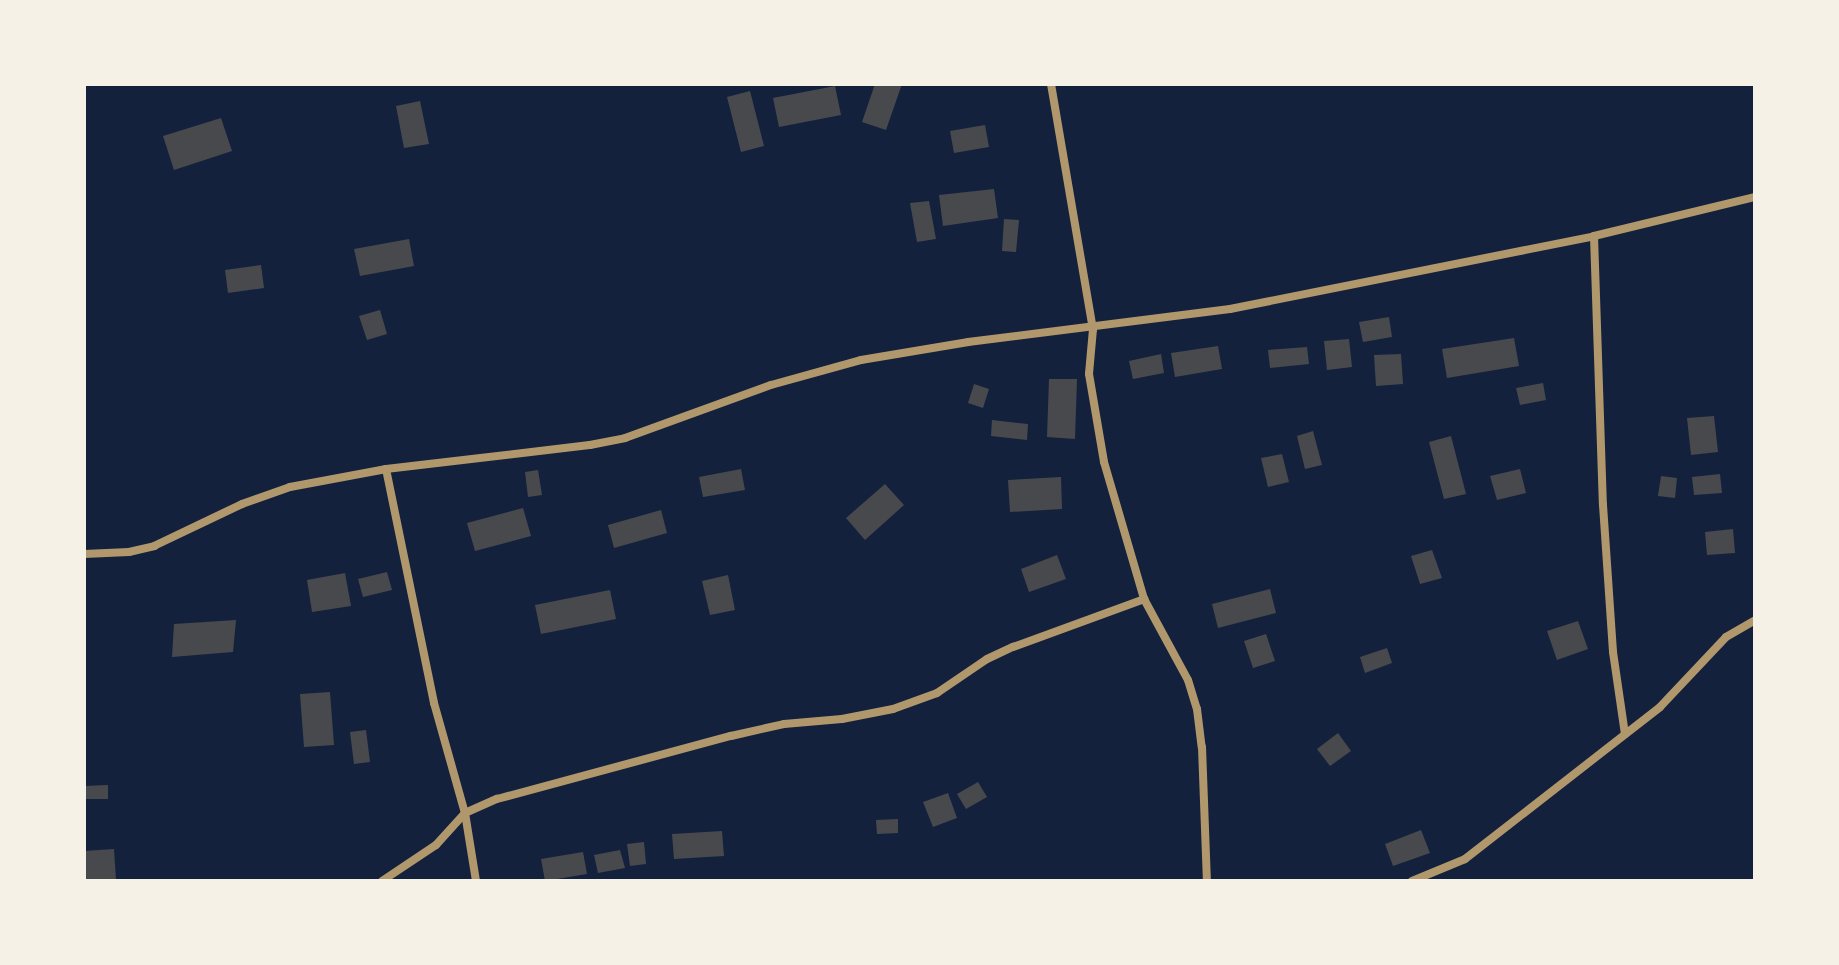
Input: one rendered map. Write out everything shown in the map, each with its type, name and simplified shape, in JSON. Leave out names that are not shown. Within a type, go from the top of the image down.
[{"type":"street","points":[[1051,84],[1093,329],[1089,374],[1092,410],[1115,510],[1144,599],[1188,680],[1197,709],[1202,747],[1207,881]]},
{"type":"street","points":[[84,554],[129,552],[154,546],[242,504],[290,487],[386,469],[590,445],[625,438],[771,385],[861,360],[968,342],[1093,329],[1230,309],[1594,236],[1755,197]]},
{"type":"street","points":[[1594,236],[1604,520],[1613,652],[1625,734]]},
{"type":"street","points":[[386,469],[434,703],[465,813],[476,881]]},
{"type":"street","points":[[382,881],[436,845],[465,813],[536,787],[731,736],[784,724],[842,719],[893,709],[937,693],[987,659],[1013,647],[1144,599]]},
{"type":"street","points":[[1412,881],[1465,859],[1660,707],[1726,637],[1755,620]]},
{"type":"building","points":[[875,84],[902,84],[886,130],[862,122]]},
{"type":"building","points":[[835,86],[841,115],[779,127],[773,98]]},
{"type":"building","points":[[750,91],[764,146],[741,152],[727,97]]},
{"type":"building","points":[[420,101],[429,144],[404,148],[396,106]]},
{"type":"building","points":[[221,118],[232,151],[174,170],[163,136]]},
{"type":"building","points":[[985,125],[989,147],[954,153],[950,131]]},
{"type":"building","points":[[994,189],[998,218],[943,226],[939,195]]},
{"type":"building","points":[[929,201],[936,239],[917,242],[910,203]]},
{"type":"building","points":[[1004,219],[1019,220],[1016,252],[1002,251]]},
{"type":"building","points":[[409,239],[414,266],[360,276],[354,249]]},
{"type":"building","points":[[261,265],[264,288],[228,293],[225,270]]},
{"type":"building","points":[[380,310],[387,334],[367,340],[359,316]]},
{"type":"building","points":[[1389,317],[1392,337],[1363,342],[1359,322]]},
{"type":"building","points":[[1514,338],[1519,366],[1447,378],[1442,349]]},
{"type":"building","points":[[1349,339],[1352,367],[1327,370],[1324,341]]},
{"type":"building","points":[[1218,346],[1222,369],[1175,377],[1171,353]]},
{"type":"building","points":[[1307,347],[1309,364],[1270,368],[1268,350]]},
{"type":"building","points":[[1161,354],[1164,373],[1133,379],[1129,361]]},
{"type":"building","points":[[1401,354],[1403,384],[1376,386],[1374,355]]},
{"type":"building","points":[[1049,379],[1077,379],[1075,439],[1047,437]]},
{"type":"building","points":[[1543,383],[1546,400],[1520,405],[1516,388]]},
{"type":"building","points":[[974,384],[989,389],[983,408],[968,403]]},
{"type":"building","points":[[1714,416],[1718,452],[1691,455],[1687,418]]},
{"type":"building","points":[[992,420],[1028,424],[1027,440],[991,436]]},
{"type":"building","points":[[1313,431],[1322,465],[1305,469],[1297,436]]},
{"type":"building","points":[[1451,436],[1466,494],[1444,499],[1429,442]]},
{"type":"building","points":[[1282,454],[1289,482],[1268,487],[1261,458]]},
{"type":"building","points":[[741,469],[745,490],[703,497],[699,477]]},
{"type":"building","points":[[1520,469],[1526,493],[1497,500],[1490,476]]},
{"type":"building","points":[[538,470],[542,495],[528,497],[525,472]]},
{"type":"building","points":[[1720,474],[1722,493],[1694,495],[1692,477]]},
{"type":"building","points":[[1661,476],[1677,478],[1675,498],[1658,496]]},
{"type":"building","points":[[1061,477],[1062,509],[1010,512],[1008,480]]},
{"type":"building","points":[[885,484],[904,505],[865,540],[846,518]]},
{"type":"building","points":[[523,508],[531,536],[475,551],[467,523]]},
{"type":"building","points":[[661,510],[667,533],[614,548],[608,525]]},
{"type":"building","points":[[1733,529],[1735,553],[1707,555],[1705,532]]},
{"type":"building","points":[[1432,550],[1442,578],[1420,584],[1411,556]]},
{"type":"building","points":[[1057,555],[1066,579],[1029,592],[1021,569]]},
{"type":"building","points":[[387,572],[392,590],[363,597],[358,579]]},
{"type":"building","points":[[345,573],[351,606],[312,612],[307,580]]},
{"type":"building","points":[[728,575],[735,610],[710,615],[702,581]]},
{"type":"building","points":[[1270,589],[1276,613],[1218,628],[1212,604]]},
{"type":"building","points":[[610,590],[616,619],[541,634],[535,605]]},
{"type":"building","points":[[236,620],[233,652],[172,657],[174,624]]},
{"type":"building","points":[[1578,621],[1588,649],[1557,660],[1547,631]]},
{"type":"building","points":[[1266,634],[1275,661],[1253,668],[1244,641]]},
{"type":"building","points":[[1387,648],[1392,663],[1365,673],[1360,657]]},
{"type":"building","points":[[330,692],[334,745],[304,747],[300,694]]},
{"type":"building","points":[[366,730],[370,762],[354,764],[350,732]]},
{"type":"building","points":[[1338,733],[1351,751],[1330,766],[1317,749]]},
{"type":"building","points":[[978,782],[987,797],[966,809],[957,794]]},
{"type":"building","points":[[108,785],[108,799],[84,799],[84,786]]},
{"type":"building","points":[[948,793],[957,818],[933,827],[923,802]]},
{"type":"building","points":[[898,819],[898,833],[877,834],[876,820]]},
{"type":"building","points":[[1421,830],[1430,853],[1393,866],[1385,844]]},
{"type":"building","points":[[722,831],[724,856],[674,859],[672,834]]},
{"type":"building","points":[[644,842],[646,864],[630,866],[627,844]]},
{"type":"building","points":[[114,849],[116,880],[84,881],[84,851]]},
{"type":"building","points":[[620,850],[625,868],[598,873],[594,855]]},
{"type":"building","points":[[583,852],[587,874],[545,881],[541,859]]}]
